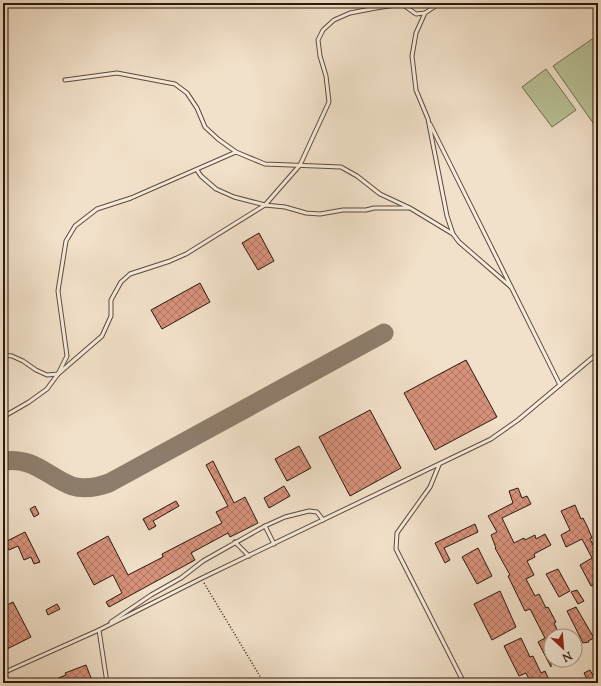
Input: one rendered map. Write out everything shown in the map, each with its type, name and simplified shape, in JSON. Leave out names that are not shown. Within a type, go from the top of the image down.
[{"type":"lane","points":[[3,355],[12,356],[23,361],[36,370],[47,375],[58,374],[102,336],[111,316],[111,300],[121,282],[130,274],[186,254],[265,205],[300,165],[329,102],[326,76],[320,56],[318,40],[323,30],[334,20],[350,13],[401,4],[416,14],[425,13],[440,3]]},
{"type":"lane","points":[[425,13],[416,34],[412,56],[416,90],[428,119],[560,386]]},
{"type":"lane","points":[[65,80],[118,73],[175,84],[187,93],[197,108],[205,127],[236,152],[265,164],[341,167],[357,176],[380,194],[410,208],[453,234]]},
{"type":"lane","points":[[428,119],[447,216],[453,234],[459,242],[511,287]]},
{"type":"lane","points":[[3,417],[29,402],[47,389],[58,374],[67,356],[58,291],[66,241],[75,226],[97,209],[131,198],[236,152]]},
{"type":"lane","points":[[197,170],[201,176],[216,189],[234,197],[265,205],[285,207],[306,213],[320,214],[343,210],[366,210],[374,208],[410,208]]},
{"type":"lane","points":[[3,673],[99,630],[202,578],[439,465],[491,438],[502,432],[560,386],[598,353]]},
{"type":"lane","points":[[439,465],[430,487],[398,534],[396,549],[464,683]]},
{"type":"lane","points":[[99,630],[151,595],[181,578],[203,561],[235,542],[285,516],[309,511],[317,512],[323,520]]},
{"type":"lane","points":[[265,526],[274,544]]},
{"type":"lane","points":[[235,542],[249,556]]},
{"type":"lane","points":[[99,630],[107,683]]},
{"type":"path","points":[[202,578],[264,683]]},
{"type":"green space","points":[[598,35],[598,130],[553,66]]},
{"type":"green space","points":[[546,69],[576,110],[552,127],[522,87]]},
{"type":"building","points":[[259,233],[274,261],[258,270],[242,243]]},
{"type":"building","points":[[200,283],[210,302],[162,329],[151,310]]},
{"type":"building","points":[[466,360],[497,417],[435,450],[404,393]]},
{"type":"building","points":[[370,410],[401,468],[350,496],[319,437]]},
{"type":"building","points":[[299,446],[311,468],[287,481],[275,459]]},
{"type":"building","points":[[213,461],[234,503],[245,497],[258,523],[230,537],[228,533],[191,553],[195,560],[109,607],[106,602],[122,593],[113,575],[94,585],[77,553],[108,536],[128,575],[163,557],[162,554],[222,523],[216,512],[228,506],[206,465]]},
{"type":"building","points":[[284,486],[290,496],[269,508],[264,498]]},
{"type":"building","points":[[518,488],[522,498],[527,496],[531,504],[502,518],[514,543],[535,535],[536,539],[545,534],[551,545],[534,554],[535,557],[527,561],[534,575],[526,579],[535,596],[539,594],[546,608],[548,607],[556,622],[554,623],[556,628],[543,628],[543,634],[530,609],[525,611],[508,576],[510,575],[495,548],[491,535],[497,532],[488,516],[513,503],[509,491]]},
{"type":"building","points":[[176,501],[179,506],[153,521],[156,526],[149,530],[143,519]]},
{"type":"building","points":[[575,505],[581,519],[583,518],[588,528],[592,538],[590,539],[598,554],[598,583],[591,586],[580,565],[592,558],[582,539],[566,547],[561,535],[570,530],[561,511]]},
{"type":"building","points":[[35,506],[39,514],[34,517],[30,509]]},
{"type":"building","points":[[475,524],[478,532],[444,548],[450,560],[445,563],[435,543]]},
{"type":"building","points":[[25,532],[40,562],[34,564],[31,557],[24,560],[18,546],[9,550],[5,542]]},
{"type":"building","points":[[478,548],[492,576],[477,584],[462,557]]},
{"type":"building","points":[[558,569],[570,591],[559,597],[546,574]]},
{"type":"building","points":[[577,590],[584,601],[578,604],[571,592]]},
{"type":"building","points":[[500,591],[516,627],[492,640],[474,604]]},
{"type":"building","points":[[13,602],[31,637],[3,651],[3,607]]},
{"type":"building","points":[[57,604],[60,609],[48,615],[46,610]]},
{"type":"building","points":[[576,607],[594,638],[588,641],[589,642],[583,643],[583,628],[576,628],[567,611]]},
{"type":"building","points":[[521,638],[530,657],[533,656],[541,673],[545,671],[549,680],[542,683],[531,683],[526,673],[519,676],[504,646]]},
{"type":"building","points":[[543,639],[543,652],[538,642]]},
{"type":"building","points":[[86,665],[91,678],[78,683],[46,683],[66,675],[65,673]]},
{"type":"building","points":[[590,670],[597,683],[589,683],[584,673]]},
{"type":"taxiway","points":[[3,461],[24,462],[40,468],[72,486],[91,488],[109,483],[384,333]]}]
